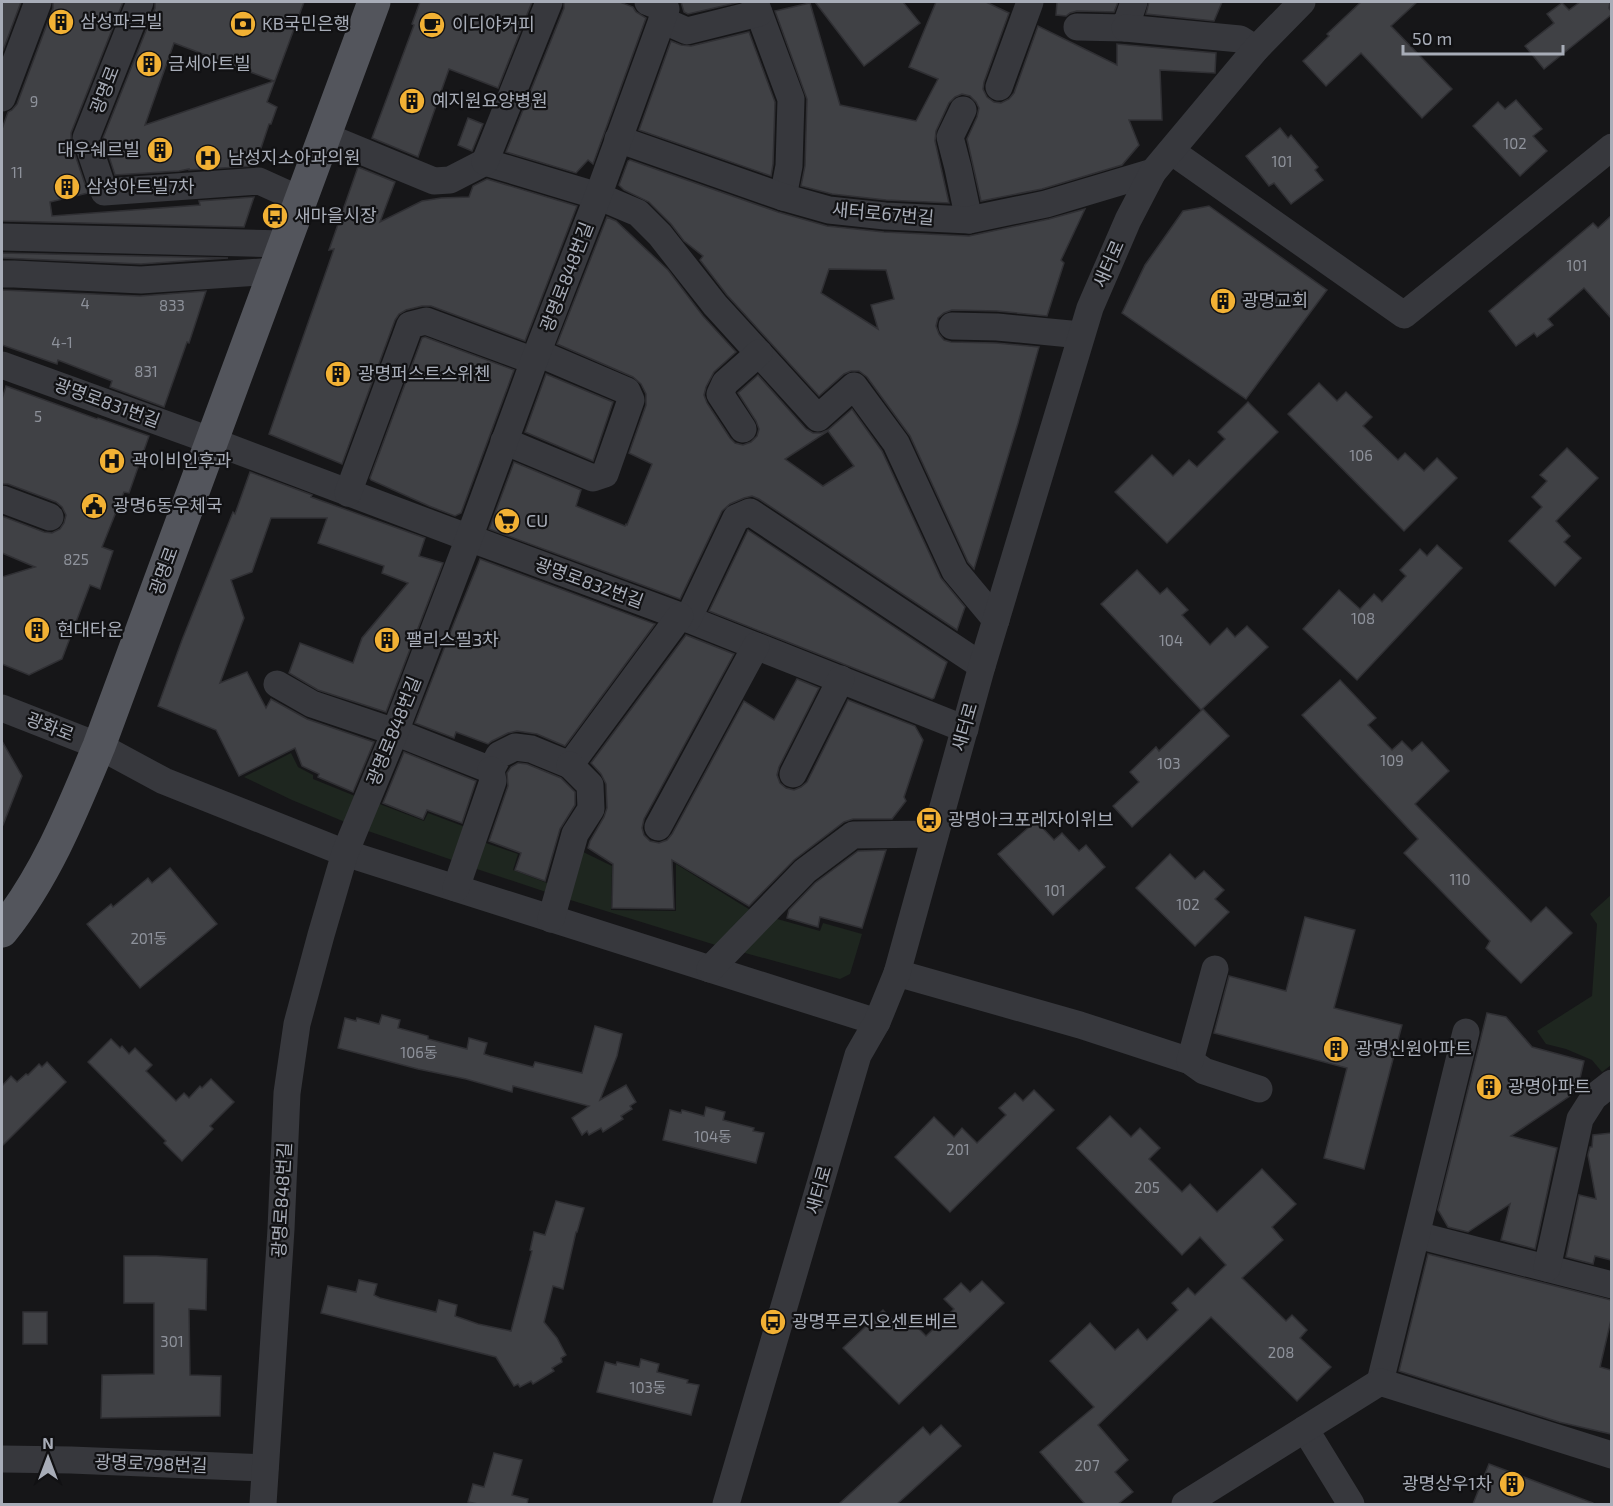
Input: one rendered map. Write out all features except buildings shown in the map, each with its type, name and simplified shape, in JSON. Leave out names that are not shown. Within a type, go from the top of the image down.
[{"type":"main road","name":"광명로","points":[[2,931],[37,879],[63,832],[99,746],[374,2]]},
{"type":"street","points":[[2,90],[38,2]]},
{"type":"street","name":"광명로","points":[[140,2],[86,138],[104,192],[259,181],[301,200]]},
{"type":"street","points":[[325,136],[434,181],[450,180],[485,162],[549,2]]},
{"type":"street","points":[[999,87],[1030,2]]},
{"type":"street","points":[[1125,28],[1134,2]]},
{"type":"street","name":"새터로","points":[[726,1504],[858,1055],[877,1022],[897,973],[982,666],[1090,308],[1128,220],[1153,172],[1256,49],[1283,13],[1302,2]]},
{"type":"street","points":[[655,11],[687,31],[757,7],[790,99],[789,166],[783,197]]},
{"type":"street","name":"광명로848번길","points":[[263,1504],[281,1229],[287,1093],[297,1024],[345,853],[395,732],[598,196],[618,139],[655,11]]},
{"type":"street","points":[[1077,27],[1125,28],[1240,39],[1256,49]]},
{"type":"street","points":[[963,110],[950,137],[969,220]]},
{"type":"street","name":"새터로67번길","points":[[618,139],[783,197],[829,210],[885,216],[969,220],[1046,204],[1153,172]]},
{"type":"street","points":[[1171,151],[1404,315],[1611,147]]},
{"type":"street","points":[[485,162],[598,196],[638,213],[660,235],[715,305],[818,418],[854,386],[896,443],[955,571],[996,620]]},
{"type":"street","points":[[2,237],[280,258]]},
{"type":"street","points":[[2,274],[141,280],[280,258]]},
{"type":"street","points":[[348,493],[410,325],[426,321],[536,357],[627,391],[631,400],[605,474],[593,478],[504,441]]},
{"type":"street","points":[[952,326],[997,327],[1081,335]]},
{"type":"street","points":[[742,429],[720,394],[725,383],[759,353]]},
{"type":"street","name":"광명로831번길","points":[[3,369],[212,441]]},
{"type":"street","name":"광명로832번길","points":[[212,441],[684,617],[965,729]]},
{"type":"street","points":[[2,499],[50,517]]},
{"type":"street","points":[[570,765],[684,617],[736,518],[750,512],[982,666]]},
{"type":"street","points":[[658,827],[756,646]]},
{"type":"street","points":[[793,774],[841,680]]},
{"type":"street","points":[[277,684],[312,704],[395,732],[491,770]]},
{"type":"street","name":"광화로","points":[[2,708],[99,746],[164,781],[345,853],[877,1022]]},
{"type":"street","points":[[456,888],[493,781],[491,770],[499,755],[514,747],[531,749],[570,765],[590,785],[591,809],[575,834],[551,919]]},
{"type":"street","points":[[710,969],[805,872],[853,836],[935,834]]},
{"type":"street","points":[[1190,1061],[1215,969]]},
{"type":"street","points":[[897,973],[1080,1025],[1190,1061],[1204,1071],[1258,1089]]},
{"type":"street","points":[[1185,1504],[1380,1382],[1466,1032]]},
{"type":"street","points":[[1547,1268],[1580,1119],[1594,1097],[1611,1083]]},
{"type":"street","points":[[1417,1235],[1611,1285]]},
{"type":"street","points":[[1380,1382],[1611,1455]]},
{"type":"street","points":[[1305,1429],[1351,1504]]},
{"type":"street","name":"광명로798번길","points":[[2,1459],[266,1468]]},
{"type":"shaded area","points":[[291,753],[298,767],[313,775],[313,779],[355,796],[345,822],[244,777]]},
{"type":"shaded area","points":[[377,803],[424,821],[428,813],[468,828],[455,861],[368,831]]},
{"type":"shaded area","points":[[480,841],[518,854],[513,870],[555,886],[552,894],[471,867]]},
{"type":"shaded area","points":[[577,849],[612,866],[611,910],[676,911],[676,864],[755,913],[722,947],[564,898]]},
{"type":"shaded area","points":[[1611,895],[1611,1065],[1602,1072],[1592,1060],[1566,1049],[1546,1044],[1537,1031],[1592,996],[1597,924],[1590,914]]},
{"type":"shaded area","points":[[770,917],[820,931],[823,923],[862,934],[850,974],[840,979],[738,951]]},
{"type":"place","name":"삼성파크빌","points":[[61,22]]},
{"type":"place","name":"KB국민은행","points":[[243,24]]},
{"type":"place","name":"이디야커피","points":[[432,25]]},
{"type":"place","name":"금세아트빌","points":[[149,64]]},
{"type":"place","name":"예지원요양병원","points":[[412,101]]},
{"type":"place","name":"대우쉐르빌","points":[[160,150]]},
{"type":"place","name":"남성지소아과의원","points":[[208,158]]},
{"type":"place","name":"삼성아트빌7차","points":[[67,187]]},
{"type":"place","name":"새마을시장","points":[[275,216]]},
{"type":"place","name":"광명교회","points":[[1223,301]]},
{"type":"place","name":"광명퍼스트스위첸","points":[[338,374]]},
{"type":"place","name":"곽이비인후과","points":[[112,461]]},
{"type":"place","name":"광명6동우체국","points":[[94,506]]},
{"type":"place","name":"CU","points":[[507,521]]},
{"type":"place","name":"현대타운","points":[[37,630]]},
{"type":"place","name":"팰리스필3차","points":[[387,640]]},
{"type":"place","name":"광명아크포레자이위브","points":[[929,820]]},
{"type":"place","name":"광명신원아파트","points":[[1336,1049]]},
{"type":"place","name":"광명아파트","points":[[1489,1087]]},
{"type":"place","name":"광명푸르지오센트베르","points":[[773,1322]]},
{"type":"place","name":"광명상우1차","points":[[1512,1484]]}]
